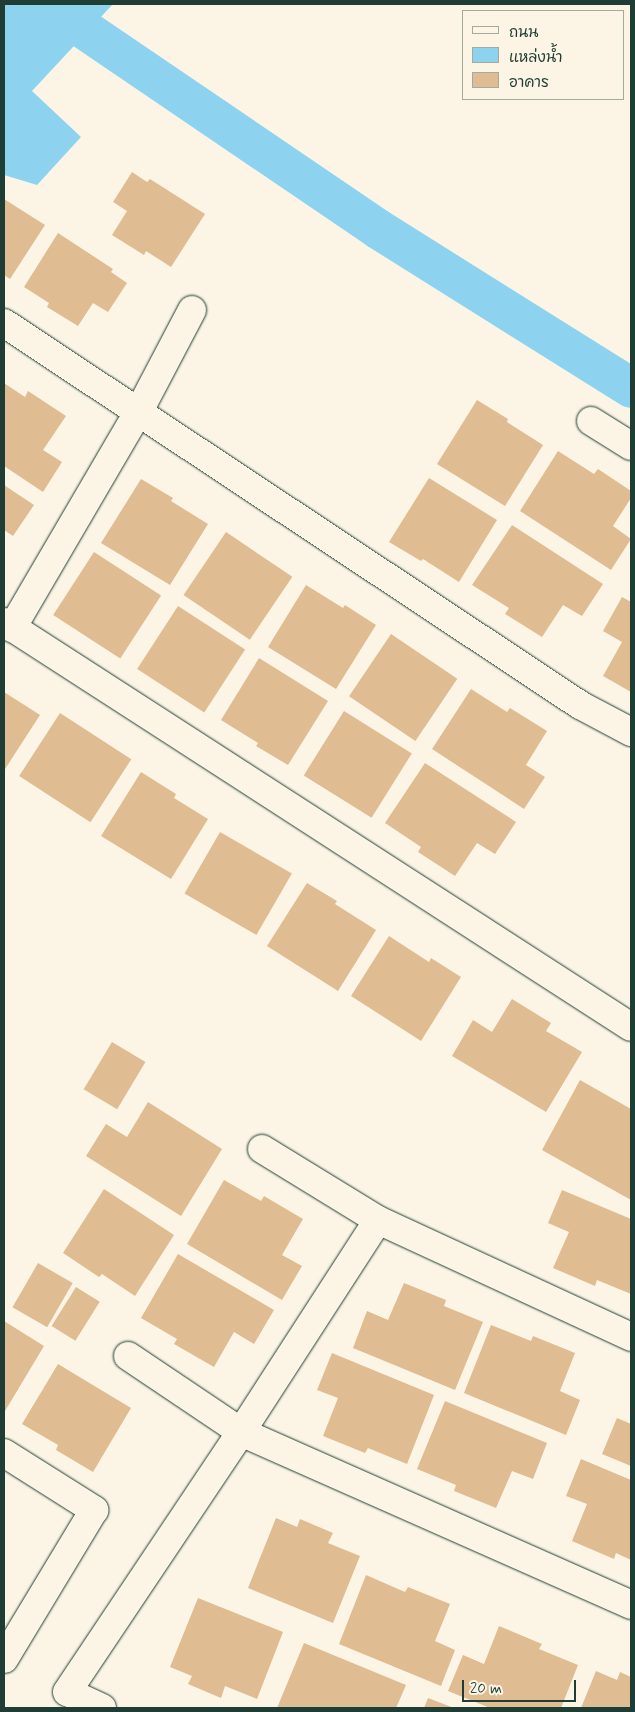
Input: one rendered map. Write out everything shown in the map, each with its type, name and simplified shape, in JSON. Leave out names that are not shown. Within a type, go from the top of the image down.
[{"type":"street","points":[[192,310],[139,411],[8,625],[631,1027]]},
{"type":"street","points":[[4,323],[580,705],[631,732]]},
{"type":"street","points":[[591,421],[631,446]]},
{"type":"street","points":[[262,1149],[378,1220],[631,1337]]},
{"type":"street","points":[[102,1708],[67,1692],[241,1432],[378,1220]]},
{"type":"street","points":[[128,1356],[241,1432],[631,1605]]},
{"type":"street","points":[[4,1454],[94,1510],[4,1659]]},
{"type":"water","points":[[4,4],[113,4],[32,91],[81,137],[37,185],[4,175]]},
{"type":"building","points":[[132,172],[147,182],[150,179],[205,214],[171,267],[146,251],[144,255],[112,235],[127,211],[113,202]]},
{"type":"building","points":[[4,199],[45,225],[10,279],[4,275]]},
{"type":"building","points":[[58,233],[113,269],[111,272],[127,283],[108,312],[93,303],[78,326],[47,307],[49,303],[24,287]]},
{"type":"building","points":[[4,383],[25,397],[28,391],[66,416],[43,450],[62,462],[43,492],[4,466]]},
{"type":"building","points":[[477,400],[508,419],[507,422],[543,445],[505,506],[437,464]]},
{"type":"building","points":[[558,451],[594,474],[598,469],[631,491],[631,498],[613,526],[631,539],[611,570],[520,511]]},
{"type":"building","points":[[429,478],[497,520],[459,582],[423,559],[421,561],[389,542]]},
{"type":"building","points":[[141,479],[173,498],[171,501],[208,524],[170,585],[101,543]]},
{"type":"building","points":[[4,485],[34,505],[13,536],[4,530]]},
{"type":"building","points":[[512,525],[603,584],[582,616],[563,605],[542,637],[505,614],[509,608],[472,585]]},
{"type":"building","points":[[226,532],[292,577],[250,640],[184,595]]},
{"type":"building","points":[[94,552],[161,596],[120,658],[53,615]]},
{"type":"building","points":[[306,585],[343,608],[345,605],[376,625],[336,689],[268,647]]},
{"type":"building","points":[[622,597],[631,602],[631,692],[603,676],[622,642],[603,631]]},
{"type":"building","points":[[178,606],[245,650],[204,712],[137,669]]},
{"type":"building","points":[[391,634],[457,679],[415,741],[349,696]]},
{"type":"building","points":[[259,658],[328,701],[288,765],[256,746],[258,743],[221,720]]},
{"type":"building","points":[[471,689],[507,712],[510,708],[547,731],[526,765],[545,777],[524,809],[432,749]]},
{"type":"building","points":[[4,692],[40,715],[5,769],[4,768]]},
{"type":"building","points":[[344,711],[412,753],[372,818],[304,775]]},
{"type":"building","points":[[60,713],[131,759],[90,822],[19,776]]},
{"type":"building","points":[[425,763],[516,822],[495,854],[477,843],[455,876],[418,852],[421,847],[385,823]]},
{"type":"building","points":[[141,772],[176,794],[174,798],[208,819],[171,879],[101,836]]},
{"type":"building","points":[[220,832],[292,874],[256,935],[184,893]]},
{"type":"building","points":[[307,883],[337,901],[335,904],[376,930],[338,991],[267,946]]},
{"type":"building","points":[[389,936],[429,962],[431,958],[461,977],[421,1041],[351,996]]},
{"type":"building","points":[[512,999],[551,1023],[546,1031],[582,1052],[546,1112],[452,1056],[473,1020],[492,1032]]},
{"type":"building","points":[[112,1042],[145,1062],[117,1109],[84,1089]]},
{"type":"building","points":[[580,1080],[631,1109],[631,1200],[542,1150]]},
{"type":"building","points":[[148,1102],[222,1149],[181,1216],[86,1156],[106,1124],[127,1137]]},
{"type":"building","points":[[224,1180],[261,1201],[264,1196],[303,1219],[282,1255],[302,1266],[282,1300],[187,1244]]},
{"type":"building","points":[[104,1189],[174,1235],[135,1296],[102,1274],[99,1277],[63,1253]]},
{"type":"building","points":[[562,1190],[631,1219],[631,1294],[597,1280],[595,1286],[553,1268],[569,1232],[548,1223]]},
{"type":"building","points":[[178,1254],[274,1310],[254,1344],[234,1332],[214,1367],[174,1344],[177,1339],[141,1318]]},
{"type":"building","points":[[38,1263],[73,1283],[47,1327],[12,1307]]},
{"type":"building","points":[[404,1283],[446,1300],[444,1306],[483,1322],[455,1390],[353,1348],[367,1311],[388,1320]]},
{"type":"building","points":[[76,1287],[100,1302],[75,1341],[52,1326]]},
{"type":"building","points":[[4,1321],[44,1346],[5,1411],[4,1410]]},
{"type":"building","points":[[491,1325],[531,1341],[533,1336],[575,1353],[560,1391],[580,1400],[566,1435],[464,1393]]},
{"type":"building","points":[[332,1353],[434,1395],[407,1464],[368,1448],[365,1453],[323,1436],[338,1398],[317,1390]]},
{"type":"building","points":[[58,1364],[131,1408],[93,1472],[56,1450],[58,1445],[22,1424]]},
{"type":"building","points":[[445,1401],[547,1443],[533,1479],[512,1471],[496,1508],[454,1491],[456,1485],[417,1469]]},
{"type":"building","points":[[617,1418],[631,1424],[631,1466],[602,1454]]},
{"type":"building","points":[[581,1459],[631,1480],[631,1560],[616,1553],[614,1559],[572,1541],[587,1504],[566,1496]]},
{"type":"building","points":[[276,1518],[297,1527],[300,1519],[333,1533],[328,1543],[360,1556],[333,1623],[248,1588]]},
{"type":"building","points":[[366,1575],[405,1592],[408,1587],[450,1604],[435,1641],[455,1650],[441,1686],[339,1644]]},
{"type":"building","points":[[198,1598],[283,1632],[257,1699],[225,1686],[221,1698],[188,1684],[192,1676],[170,1667]]},
{"type":"building","points":[[499,1626],[542,1644],[539,1649],[578,1665],[561,1708],[490,1708],[448,1691],[463,1655],[484,1664]]},
{"type":"building","points":[[304,1643],[406,1685],[396,1708],[277,1708]]},
{"type":"building","points":[[596,1671],[617,1680],[620,1672],[631,1677],[631,1708],[581,1708]]},
{"type":"building","points":[[428,1698],[454,1708],[424,1708]]},
{"type":"waterway","points":[[47,4],[378,229],[631,388]]}]
